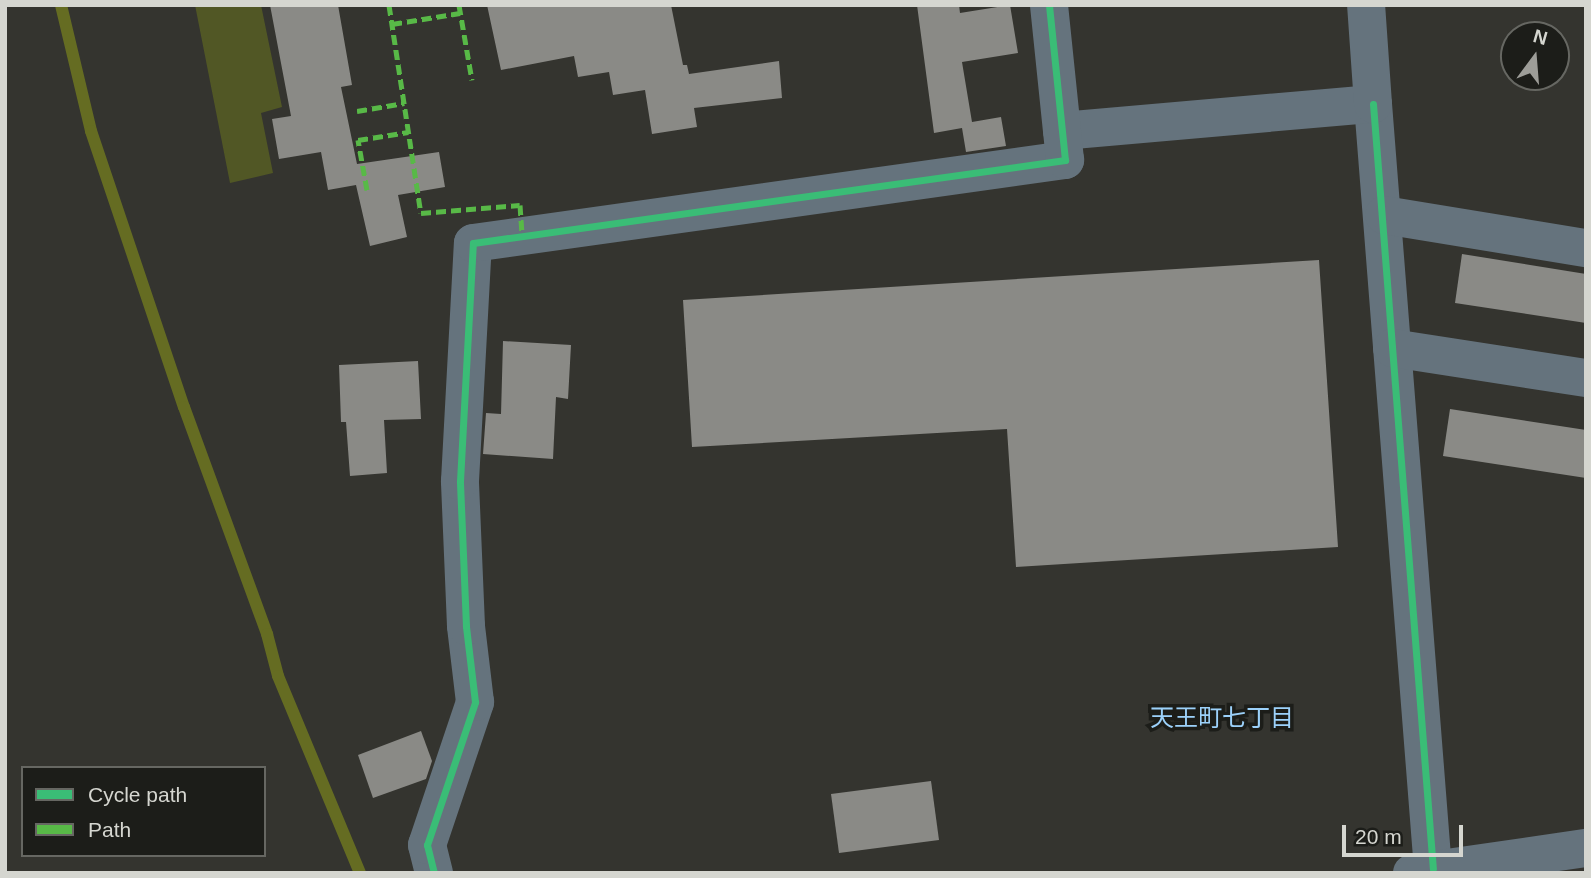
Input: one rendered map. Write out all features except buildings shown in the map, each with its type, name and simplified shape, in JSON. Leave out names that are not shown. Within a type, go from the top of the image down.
[{"type":"street","points":[[434,873],[427,845],[475,702],[466,626],[460,481],[473,243],[1065,160],[1049,5]]},
{"type":"street","points":[[1366,5],[1384,215],[1422,871],[1586,848]]},
{"type":"street","points":[[1062,131],[1373,104]]},
{"type":"street","points":[[1384,215],[1586,248]]},
{"type":"street","points":[[1392,348],[1586,378]]},
{"type":"green space","points":[[195,5],[261,5],[282,107],[261,113],[273,173],[230,183]]},
{"type":"waterway","points":[[61,5],[91,131],[184,407],[267,634],[278,676],[360,873]]},
{"type":"marked path","points":[[389,5],[421,213],[520,205],[522,236]]},
{"type":"marked path","points":[[459,5],[472,80]]},
{"type":"marked path","points":[[392,24],[460,13]]},
{"type":"marked path","points":[[357,111],[404,103]]},
{"type":"marked path","points":[[367,190],[358,140],[408,132]]},
{"type":"cycle path","points":[[434,873],[427,845],[475,702],[466,626],[460,481],[473,243],[1065,160],[1049,5]]},
{"type":"cycle path","points":[[1373,104],[1433,869]]},
{"type":"district","name":"天王町七丁目","points":[[1222,718]]}]
